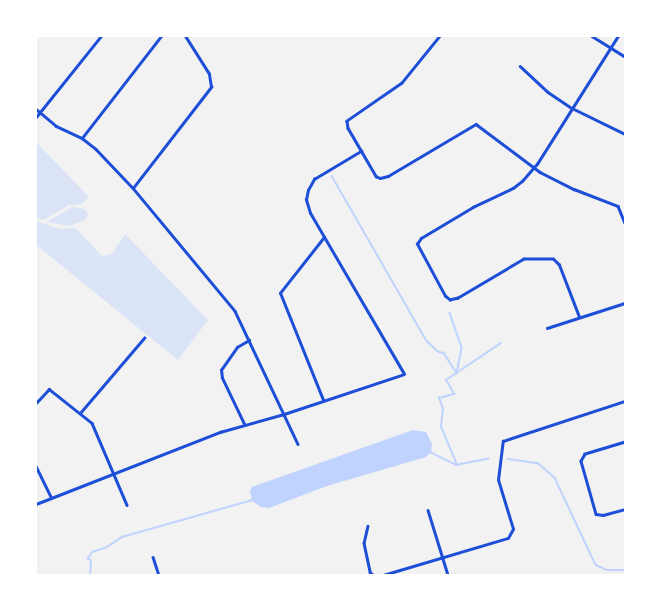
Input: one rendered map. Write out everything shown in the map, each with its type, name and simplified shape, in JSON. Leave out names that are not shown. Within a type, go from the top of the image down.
[{"type":"street","points":[[36,117],[101,36]]},
{"type":"street","points":[[82,138],[161,36]]},
{"type":"street","points":[[133,188],[212,83],[209,74],[185,36]]},
{"type":"street","points":[[440,36],[402,83],[346,121],[374,174],[380,178],[476,124],[534,168],[574,190],[618,206],[625,223]]},
{"type":"street","points":[[592,36],[625,57]]},
{"type":"street","points":[[579,318],[558,262],[549,258],[519,261],[458,298],[450,300],[437,283],[417,244],[421,238],[473,207],[516,186],[534,168],[618,36]]},
{"type":"street","points":[[520,66],[543,87],[572,108],[625,134]]},
{"type":"street","points":[[36,109],[39,114],[56,126],[82,138],[96,149],[133,188],[235,311],[298,444]]},
{"type":"street","points":[[36,504],[115,472],[244,424],[284,414],[404,374],[310,213],[306,200],[308,190],[323,172],[361,151]]},
{"type":"street","points":[[323,400],[280,293],[324,237]]},
{"type":"street","points":[[547,328],[625,303]]},
{"type":"street","points":[[80,413],[144,338]]},
{"type":"street","points":[[244,424],[222,378],[221,370],[237,347],[249,340]]},
{"type":"street","points":[[36,403],[50,389],[80,413],[95,428],[115,472],[127,505]]},
{"type":"street","points":[[383,575],[508,538],[512,535],[513,529],[498,480],[503,441],[625,401]]},
{"type":"street","points":[[625,442],[585,454],[581,458],[593,505],[598,515],[625,508]]},
{"type":"street","points":[[36,466],[51,497]]},
{"type":"street","points":[[428,510],[444,557],[448,575]]},
{"type":"street","points":[[368,526],[364,543],[370,572],[373,575]]},
{"type":"street","points":[[153,556],[159,575]]},
{"type":"shaded area","points":[[36,142],[89,197],[82,204],[69,205],[44,220],[36,218]]},
{"type":"shaded area","points":[[72,207],[85,209],[88,215],[85,220],[69,226],[47,222]]},
{"type":"shaded area","points":[[36,221],[60,229],[75,228],[102,256],[112,254],[125,234],[208,320],[178,360],[36,245]]},
{"type":"water","points":[[413,430],[426,432],[432,444],[431,452],[426,457],[327,486],[269,508],[261,507],[252,501],[250,491],[252,487]]},
{"type":"waterway","points":[[332,176],[427,341],[439,352],[444,353],[457,373]]},
{"type":"waterway","points":[[450,313],[462,348],[457,373]]},
{"type":"waterway","points":[[489,459],[457,465],[441,427],[443,409],[439,398],[454,394],[446,380],[501,343]]},
{"type":"waterway","points":[[430,452],[457,465]]},
{"type":"waterway","points":[[508,459],[538,463],[555,478],[596,565],[607,570],[625,570]]},
{"type":"waterway","points":[[90,575],[91,561],[88,559],[92,552],[107,547],[122,537],[253,500]]}]
